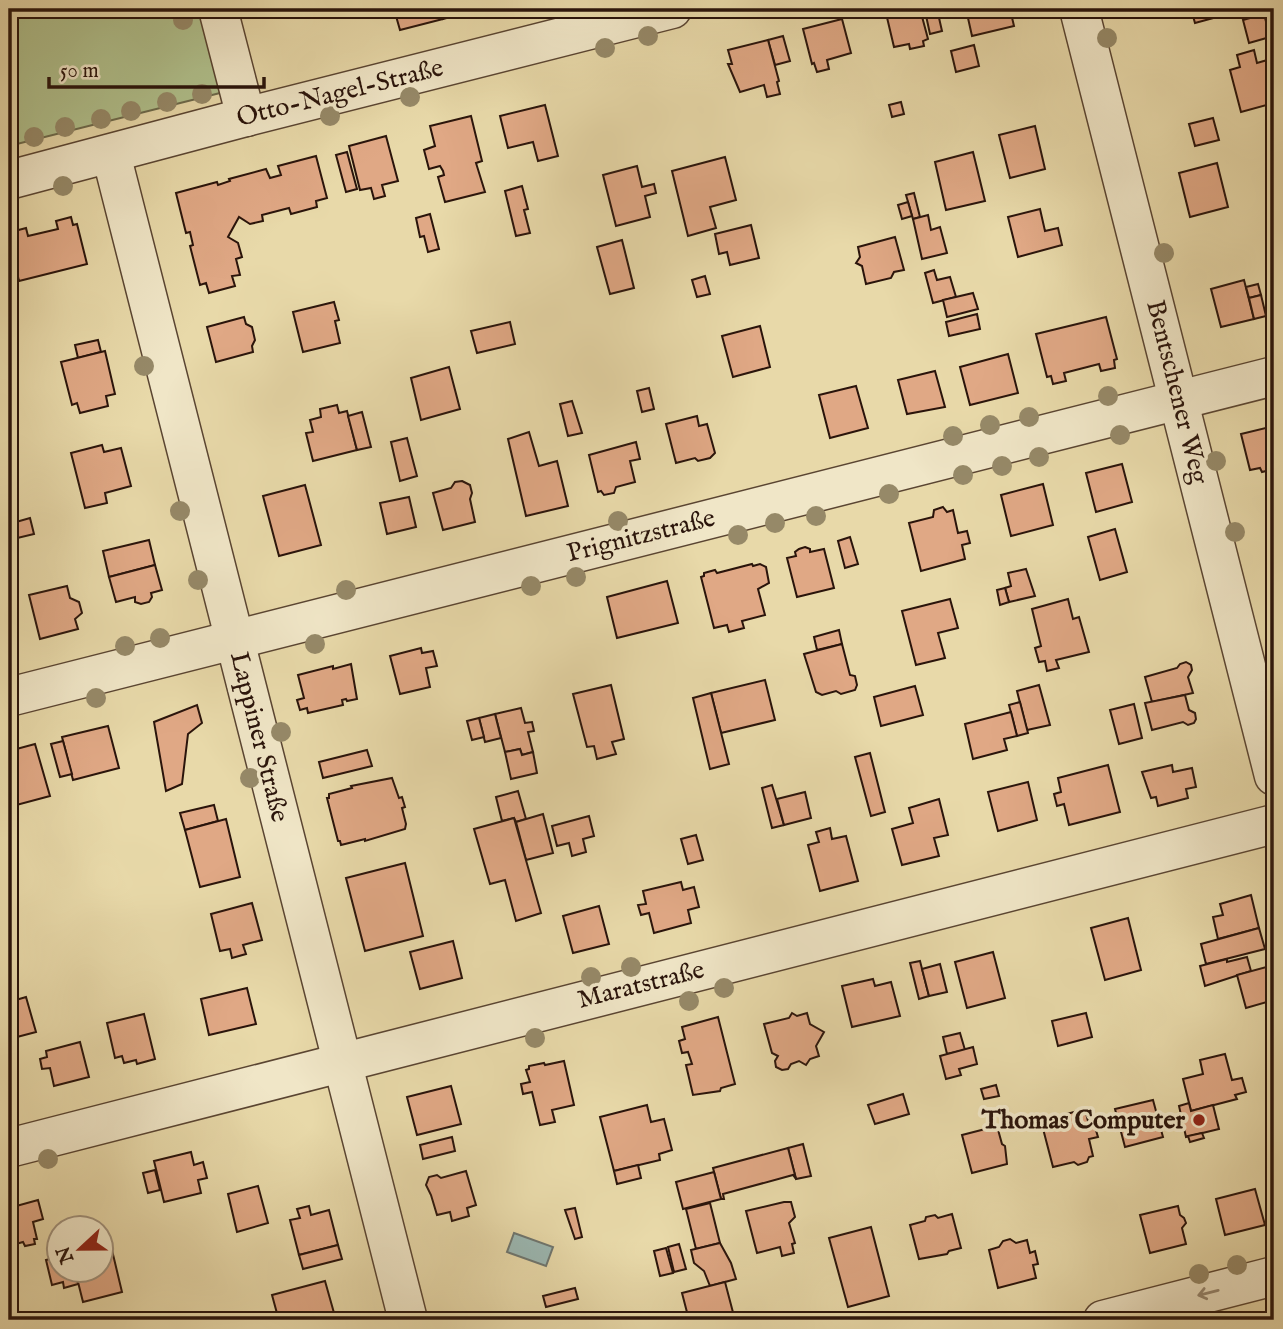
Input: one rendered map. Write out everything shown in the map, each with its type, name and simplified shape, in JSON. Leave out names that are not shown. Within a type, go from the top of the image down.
[{"type":"street","points":[[218,9],[246,117]]},
{"type":"street","name":"Otto-Nagel-Straße","points":[[9,180],[672,9]]},
{"type":"street","name":"Bentschener Weg","points":[[1079,9],[1274,776]]},
{"type":"street","name":"Lappiner Straße","points":[[111,154],[408,1320]]},
{"type":"street","name":"Prignitzstraße","points":[[9,697],[1274,376]]},
{"type":"street","name":"Maratstraße","points":[[9,1148],[1274,824]]},
{"type":"street","points":[[1102,1320],[1274,1276]]},
{"type":"green space","points":[[9,9],[207,9],[228,91],[9,146]]},
{"type":"water","points":[[514,1233],[553,1247],[546,1266],[507,1252]]},
{"type":"building","points":[[394,9],[441,9],[443,19],[400,30]]},
{"type":"building","points":[[441,9],[457,9],[458,15],[443,19]]},
{"type":"building","points":[[885,9],[920,9],[928,39],[923,41],[924,46],[910,49],[909,44],[894,47]]},
{"type":"building","points":[[937,9],[942,31],[930,34],[925,11]]},
{"type":"building","points":[[966,9],[1010,9],[1014,26],[972,36]]},
{"type":"building","points":[[1191,9],[1243,9],[1243,10],[1195,23]]},
{"type":"building","points":[[1264,14],[1270,37],[1249,43],[1243,20]]},
{"type":"building","points":[[1274,17],[1274,31],[1269,33],[1266,19]]},
{"type":"building","points":[[842,19],[851,53],[827,60],[829,69],[817,72],[814,63],[812,64],[803,29]]},
{"type":"building","points":[[783,36],[790,61],[775,65],[768,40]]},
{"type":"building","points":[[768,40],[780,94],[767,97],[764,85],[740,92],[728,64],[732,64],[728,50]]},
{"type":"building","points":[[974,45],[979,66],[956,72],[951,51]]},
{"type":"building","points":[[1254,50],[1257,63],[1274,58],[1274,103],[1241,112],[1230,70],[1240,67],[1237,55]]},
{"type":"building","points":[[901,102],[904,114],[892,117],[889,105]]},
{"type":"building","points":[[545,105],[558,156],[538,161],[533,142],[508,148],[500,116]]},
{"type":"building","points":[[471,116],[482,161],[476,163],[485,192],[445,202],[438,177],[444,175],[443,171],[440,166],[429,169],[424,150],[435,146],[430,126]]},
{"type":"building","points":[[1213,118],[1219,140],[1195,146],[1189,124]]},
{"type":"building","points":[[1035,126],[1045,169],[1010,178],[999,135]]},
{"type":"building","points":[[1274,126],[1274,141],[1270,142],[1267,128]]},
{"type":"building","points":[[386,136],[398,181],[382,185],[385,196],[374,199],[371,188],[360,190],[349,146]]},
{"type":"building","points":[[347,152],[357,189],[346,192],[336,155]]},
{"type":"building","points":[[973,152],[985,201],[946,210],[935,162]]},
{"type":"building","points":[[316,156],[327,198],[316,201],[317,207],[291,214],[289,208],[262,215],[263,221],[250,224],[239,217],[228,237],[238,243],[242,257],[236,259],[240,275],[232,276],[235,286],[209,293],[206,283],[200,285],[190,246],[193,245],[190,232],[186,233],[176,193],[217,182],[218,185],[230,181],[229,179],[266,169],[270,178],[281,175],[278,166]]},
{"type":"building","points":[[725,157],[736,200],[710,207],[716,228],[688,236],[672,171]]},
{"type":"building","points":[[1217,163],[1228,207],[1190,217],[1179,173]]},
{"type":"building","points":[[637,166],[642,187],[654,184],[656,193],[645,196],[650,217],[616,226],[603,175]]},
{"type":"building","points":[[522,186],[530,233],[516,236],[505,191]]},
{"type":"building","points":[[914,193],[920,217],[913,219],[906,195]]},
{"type":"building","points":[[908,202],[912,216],[902,219],[898,205]]},
{"type":"building","points":[[1040,209],[1045,231],[1058,228],[1062,245],[1018,257],[1008,217]]},
{"type":"building","points":[[430,214],[439,249],[428,252],[424,236],[420,237],[416,218]]},
{"type":"building","points":[[928,215],[931,230],[940,227],[947,253],[922,259],[913,219]]},
{"type":"building","points":[[71,217],[73,225],[77,224],[87,264],[19,281],[9,241],[13,240],[11,232],[26,228],[28,236],[58,229],[56,221]]},
{"type":"building","points":[[751,225],[759,258],[730,265],[727,252],[719,254],[715,234]]},
{"type":"building","points":[[895,237],[904,270],[894,272],[891,278],[866,284],[862,266],[856,263],[860,257],[858,247]]},
{"type":"building","points":[[622,240],[634,288],[610,294],[597,247]]},
{"type":"building","points":[[934,270],[937,280],[950,277],[956,297],[933,303],[925,273]]},
{"type":"building","points":[[705,276],[710,294],[697,297],[692,280]]},
{"type":"building","points":[[1244,280],[1254,319],[1221,327],[1211,289]]},
{"type":"building","points":[[1258,284],[1261,295],[1249,298],[1246,287]]},
{"type":"building","points":[[973,293],[978,309],[947,317],[943,300]]},
{"type":"building","points":[[1261,295],[1266,316],[1254,319],[1249,298]]},
{"type":"building","points":[[334,302],[339,320],[335,321],[340,343],[303,352],[293,312]]},
{"type":"building","points":[[977,314],[980,329],[949,336],[946,322]]},
{"type":"building","points":[[244,317],[246,324],[252,327],[255,340],[253,352],[216,362],[207,327]]},
{"type":"building","points":[[1106,317],[1117,359],[1114,360],[1115,368],[1101,371],[1099,364],[1064,373],[1066,381],[1053,384],[1051,376],[1047,377],[1036,334]]},
{"type":"building","points":[[510,322],[515,344],[477,353],[471,331]]},
{"type":"building","points":[[760,326],[770,367],[733,377],[722,336]]},
{"type":"building","points":[[98,340],[101,352],[78,358],[75,345]]},
{"type":"building","points":[[105,351],[115,394],[106,396],[108,406],[80,413],[77,403],[72,405],[61,362]]},
{"type":"building","points":[[1008,354],[1018,393],[970,405],[960,367]]},
{"type":"building","points":[[449,367],[460,409],[421,420],[411,378]]},
{"type":"building","points":[[935,371],[945,407],[907,414],[898,380]]},
{"type":"building","points":[[856,386],[868,428],[830,438],[819,395]]},
{"type":"building","points":[[649,388],[654,409],[642,412],[637,391]]},
{"type":"building","points":[[572,401],[582,433],[568,436],[560,404]]},
{"type":"building","points":[[337,405],[339,413],[347,411],[357,450],[313,461],[306,433],[313,432],[310,420],[321,417],[320,409]]},
{"type":"building","points":[[362,412],[371,447],[357,450],[348,416]]},
{"type":"building","points":[[697,416],[699,426],[707,424],[715,453],[710,458],[698,461],[695,458],[676,463],[666,424]]},
{"type":"building","points":[[1274,426],[1274,469],[1262,472],[1260,468],[1250,470],[1241,434]]},
{"type":"building","points":[[529,432],[539,466],[557,461],[568,506],[526,516],[508,439]]},
{"type":"building","points":[[407,438],[417,476],[400,481],[391,442]]},
{"type":"building","points":[[636,442],[640,459],[630,461],[635,482],[616,487],[614,493],[604,495],[601,491],[598,492],[589,455]]},
{"type":"building","points":[[102,445],[104,452],[121,448],[131,486],[105,493],[107,503],[85,508],[71,453]]},
{"type":"building","points":[[1122,464],[1132,502],[1096,512],[1086,473]]},
{"type":"building","points":[[462,481],[470,485],[475,522],[443,530],[433,493],[451,488],[455,482]]},
{"type":"building","points":[[1043,484],[1053,525],[1011,536],[1001,495]]},
{"type":"building","points":[[305,485],[321,545],[279,556],[263,496]]},
{"type":"building","points":[[409,497],[416,527],[387,534],[380,503]]},
{"type":"building","points":[[943,507],[947,512],[953,510],[958,533],[967,531],[970,543],[962,545],[965,559],[921,571],[909,523],[933,517],[934,510]]},
{"type":"building","points":[[30,518],[34,534],[9,540],[9,524]]},
{"type":"building","points":[[1115,529],[1127,572],[1100,580],[1088,537]]},
{"type":"building","points":[[850,537],[858,564],[845,568],[838,541]]},
{"type":"building","points":[[149,540],[155,565],[109,577],[103,551]]},
{"type":"building","points":[[805,547],[810,549],[810,552],[824,549],[834,588],[797,597],[787,558],[796,556],[795,552]]},
{"type":"building","points":[[752,564],[766,567],[769,583],[758,589],[765,615],[742,621],[744,628],[729,632],[727,625],[714,628],[701,577],[704,573],[715,570],[717,573]]},
{"type":"building","points":[[155,565],[162,590],[151,593],[149,602],[135,602],[135,597],[116,602],[109,577]]},
{"type":"building","points":[[1026,569],[1035,596],[1009,602],[1005,588],[1011,586],[1008,573]]},
{"type":"building","points":[[667,581],[678,623],[617,638],[607,597]]},
{"type":"building","points":[[67,586],[70,598],[79,602],[82,613],[75,619],[78,629],[40,639],[29,595]]},
{"type":"building","points":[[1005,588],[1009,602],[1000,605],[997,590]]},
{"type":"building","points":[[950,599],[958,628],[938,633],[945,658],[916,665],[902,611]]},
{"type":"building","points":[[1068,599],[1073,619],[1079,617],[1089,652],[1056,660],[1059,668],[1047,671],[1045,661],[1039,662],[1035,648],[1041,646],[1032,609]]},
{"type":"building","points":[[839,630],[842,644],[817,650],[814,637]]},
{"type":"building","points":[[842,644],[850,675],[855,676],[857,685],[855,690],[841,694],[836,691],[822,695],[816,692],[804,654]]},
{"type":"building","points":[[421,648],[422,653],[433,651],[437,666],[426,668],[430,687],[400,694],[390,656]]},
{"type":"building","points":[[1186,662],[1191,665],[1192,670],[1188,677],[1193,693],[1152,702],[1145,677],[1177,668]]},
{"type":"building","points":[[351,664],[357,699],[342,700],[343,705],[308,713],[307,708],[300,710],[297,700],[304,698],[298,675]]},
{"type":"building","points":[[765,680],[775,720],[721,733],[711,693]]},
{"type":"building","points":[[611,685],[624,739],[612,742],[616,754],[597,759],[594,746],[587,747],[573,694]]},
{"type":"building","points":[[1039,685],[1050,725],[1027,730],[1017,691]]},
{"type":"building","points":[[915,686],[923,715],[881,726],[874,697]]},
{"type":"building","points":[[711,693],[729,764],[710,769],[693,698]]},
{"type":"building","points":[[1185,695],[1189,710],[1195,713],[1194,723],[1188,725],[1183,722],[1152,730],[1145,703]]},
{"type":"building","points":[[1020,702],[1028,733],[1017,736],[1009,705]]},
{"type":"building","points":[[1134,704],[1142,738],[1119,744],[1110,710]]},
{"type":"building","points":[[197,705],[202,723],[188,734],[182,784],[166,791],[154,722]]},
{"type":"building","points":[[521,708],[525,723],[532,722],[534,731],[528,732],[533,752],[522,755],[520,749],[505,752],[495,714]]},
{"type":"building","points":[[1011,712],[1017,736],[1004,739],[1007,750],[973,759],[965,724]]},
{"type":"building","points":[[495,714],[501,738],[485,742],[479,718]]},
{"type":"building","points":[[479,718],[484,737],[472,740],[467,721]]},
{"type":"building","points":[[108,726],[119,768],[73,780],[62,737]]},
{"type":"building","points":[[63,741],[72,774],[60,777],[51,744]]},
{"type":"building","points":[[35,744],[50,796],[9,807],[9,751]]},
{"type":"building","points":[[520,749],[522,755],[533,752],[537,773],[511,779],[505,752]]},
{"type":"building","points":[[367,750],[372,766],[323,778],[319,762]]},
{"type":"building","points":[[870,753],[885,812],[871,816],[855,757]]},
{"type":"building","points":[[1108,765],[1120,812],[1069,825],[1064,804],[1057,806],[1054,794],[1061,792],[1058,778]]},
{"type":"building","points":[[1172,765],[1173,772],[1192,768],[1196,787],[1186,789],[1188,798],[1158,806],[1156,797],[1151,798],[1142,772]]},
{"type":"building","points":[[392,778],[405,807],[402,808],[405,829],[341,845],[327,798],[329,794],[352,788],[351,786]]},
{"type":"building","points":[[1028,782],[1037,820],[998,831],[988,792]]},
{"type":"building","points":[[772,785],[784,825],[772,828],[762,788]]},
{"type":"building","points":[[518,791],[526,819],[516,822],[514,818],[502,821],[496,797]]},
{"type":"building","points":[[805,792],[811,818],[784,825],[777,799]]},
{"type":"building","points":[[939,799],[948,835],[934,838],[939,856],[902,865],[892,829],[913,823],[909,808]]},
{"type":"building","points":[[214,805],[218,821],[185,830],[180,813]]},
{"type":"building","points":[[543,814],[553,853],[526,860],[516,822]]},
{"type":"building","points":[[589,816],[594,836],[583,839],[586,852],[572,856],[569,843],[557,846],[552,826]]},
{"type":"building","points":[[514,818],[541,913],[516,921],[505,880],[490,884],[474,829]]},
{"type":"building","points":[[226,819],[240,877],[200,887],[185,830]]},
{"type":"building","points":[[830,828],[832,839],[846,836],[858,881],[820,891],[808,845],[819,842],[816,832]]},
{"type":"building","points":[[696,835],[703,860],[688,864],[681,839]]},
{"type":"building","points":[[405,863],[423,936],[365,951],[346,878]]},
{"type":"building","points":[[681,882],[683,890],[694,887],[699,907],[688,910],[691,923],[654,933],[649,913],[641,915],[638,905],[646,904],[643,891]]},
{"type":"building","points":[[1251,895],[1259,928],[1218,939],[1213,917],[1223,915],[1220,904]]},
{"type":"building","points":[[252,903],[262,940],[243,945],[246,954],[232,958],[230,949],[220,951],[211,914]]},
{"type":"building","points":[[599,906],[609,944],[573,953],[563,916]]},
{"type":"building","points":[[1128,918],[1141,970],[1105,980],[1091,928]]},
{"type":"building","points":[[1259,928],[1265,949],[1206,964],[1201,944]]},
{"type":"building","points":[[453,941],[462,978],[420,989],[410,952]]},
{"type":"building","points":[[993,952],[1005,998],[967,1008],[955,962]]},
{"type":"building","points":[[1247,957],[1251,971],[1205,986],[1200,966]]},
{"type":"building","points":[[920,961],[929,996],[919,999],[910,963]]},
{"type":"building","points":[[940,964],[947,992],[929,996],[922,969]]},
{"type":"building","points":[[1274,965],[1274,1000],[1246,1008],[1237,975]]},
{"type":"building","points":[[873,979],[875,986],[891,982],[900,1016],[852,1027],[842,986]]},
{"type":"building","points":[[247,988],[256,1024],[209,1035],[201,999]]},
{"type":"building","points":[[26,997],[36,1032],[17,1037],[9,1002]]},
{"type":"building","points":[[792,1013],[797,1016],[807,1013],[810,1024],[824,1032],[816,1046],[819,1056],[810,1059],[806,1065],[799,1061],[782,1070],[776,1067],[778,1056],[772,1053],[764,1024],[789,1018]]},
{"type":"building","points":[[1086,1013],[1092,1037],[1058,1046],[1052,1021]]},
{"type":"building","points":[[144,1014],[155,1059],[137,1064],[136,1060],[124,1063],[122,1056],[115,1058],[107,1023]]},
{"type":"building","points":[[718,1017],[735,1084],[721,1088],[720,1091],[693,1095],[686,1065],[692,1064],[688,1052],[682,1053],[679,1041],[685,1039],[682,1027]]},
{"type":"building","points":[[960,1033],[965,1050],[947,1054],[943,1037]]},
{"type":"building","points":[[80,1042],[89,1077],[54,1086],[50,1068],[42,1069],[40,1059],[47,1057],[46,1051]]},
{"type":"building","points":[[973,1047],[977,1064],[959,1069],[961,1075],[946,1079],[940,1056]]},
{"type":"building","points":[[1225,1054],[1232,1080],[1242,1078],[1246,1092],[1235,1095],[1237,1099],[1191,1111],[1183,1079],[1203,1074],[1200,1060]]},
{"type":"building","points":[[564,1061],[574,1105],[552,1110],[555,1122],[540,1125],[532,1092],[523,1094],[521,1084],[530,1082],[526,1070],[529,1066]]},
{"type":"building","points":[[996,1085],[999,1096],[984,1099],[981,1089]]},
{"type":"building","points":[[451,1086],[461,1124],[417,1135],[407,1097]]},
{"type":"building","points":[[903,1094],[909,1114],[875,1124],[868,1105]]},
{"type":"building","points":[[1153,1100],[1163,1137],[1125,1147],[1115,1109]]},
{"type":"building","name":"Thomas Computer","points":[[1189,1103],[1191,1111],[1213,1105],[1219,1129],[1186,1137],[1179,1106]]},
{"type":"building","points":[[647,1105],[651,1122],[664,1119],[672,1150],[659,1154],[660,1160],[614,1171],[600,1117]]},
{"type":"building","points":[[1085,1109],[1089,1125],[1094,1124],[1098,1137],[1089,1139],[1093,1156],[1078,1165],[1074,1162],[1053,1167],[1041,1121]]},
{"type":"building","points":[[997,1126],[1005,1146],[1007,1164],[972,1173],[962,1135]]},
{"type":"building","points":[[1202,1133],[1204,1138],[1190,1142],[1188,1136]]},
{"type":"building","points":[[452,1137],[455,1151],[423,1159],[420,1145]]},
{"type":"building","points":[[803,1144],[811,1176],[796,1179],[788,1148]]},
{"type":"building","points":[[788,1148],[796,1179],[793,1175],[723,1194],[724,1199],[721,1199],[713,1168]]},
{"type":"building","points":[[191,1152],[194,1165],[203,1162],[207,1178],[198,1180],[201,1193],[164,1202],[154,1161]]},
{"type":"building","points":[[638,1165],[641,1178],[617,1184],[614,1171]]},
{"type":"building","points":[[155,1170],[160,1190],[148,1193],[143,1173]]},
{"type":"building","points":[[466,1171],[476,1205],[467,1208],[469,1216],[452,1221],[450,1212],[437,1215],[426,1185],[429,1177],[437,1175],[441,1178]]},
{"type":"building","points":[[714,1172],[721,1199],[683,1209],[676,1182]]},
{"type":"building","points":[[258,1186],[268,1223],[237,1232],[228,1194]]},
{"type":"building","points":[[1255,1189],[1265,1225],[1225,1235],[1216,1199]]},
{"type":"building","points":[[38,1200],[43,1219],[33,1222],[37,1239],[34,1239],[35,1244],[25,1246],[23,1242],[9,1246],[9,1208]]},
{"type":"building","points":[[791,1202],[795,1217],[789,1223],[795,1243],[792,1244],[794,1253],[782,1256],[780,1247],[757,1253],[746,1211]]},
{"type":"building","points":[[710,1203],[720,1243],[696,1249],[686,1209]]},
{"type":"building","points":[[309,1206],[311,1215],[329,1210],[338,1245],[299,1255],[290,1220],[300,1218],[297,1209]]},
{"type":"building","points":[[1178,1206],[1186,1223],[1182,1228],[1186,1244],[1150,1253],[1140,1215]]},
{"type":"building","points":[[575,1208],[582,1237],[575,1239],[565,1210]]},
{"type":"building","points":[[952,1214],[961,1248],[947,1254],[919,1259],[910,1225],[925,1221],[926,1217],[935,1215],[938,1218]]},
{"type":"building","points":[[871,1227],[889,1296],[848,1307],[829,1238]]},
{"type":"building","points":[[1010,1239],[1016,1243],[1027,1240],[1030,1253],[1035,1251],[1038,1264],[1033,1265],[1036,1278],[998,1288],[989,1250]]},
{"type":"building","points":[[720,1243],[736,1279],[710,1286],[704,1271],[694,1263],[691,1250]]},
{"type":"building","points":[[679,1244],[686,1269],[674,1272],[668,1247]]},
{"type":"building","points":[[338,1245],[342,1259],[303,1269],[299,1255]]},
{"type":"building","points":[[666,1248],[673,1273],[660,1276],[654,1251]]},
{"type":"building","points":[[116,1267],[122,1292],[83,1302],[78,1284],[116,1284]]},
{"type":"building","points":[[325,1281],[336,1320],[285,1320],[284,1316],[278,1317],[272,1295]]},
{"type":"building","points":[[725,1282],[735,1320],[689,1320],[682,1293]]},
{"type":"building","points":[[575,1288],[578,1299],[546,1307],[543,1296]]},
{"type":"place","name":"Thomas Computer","points":[[1199,1120]]}]
